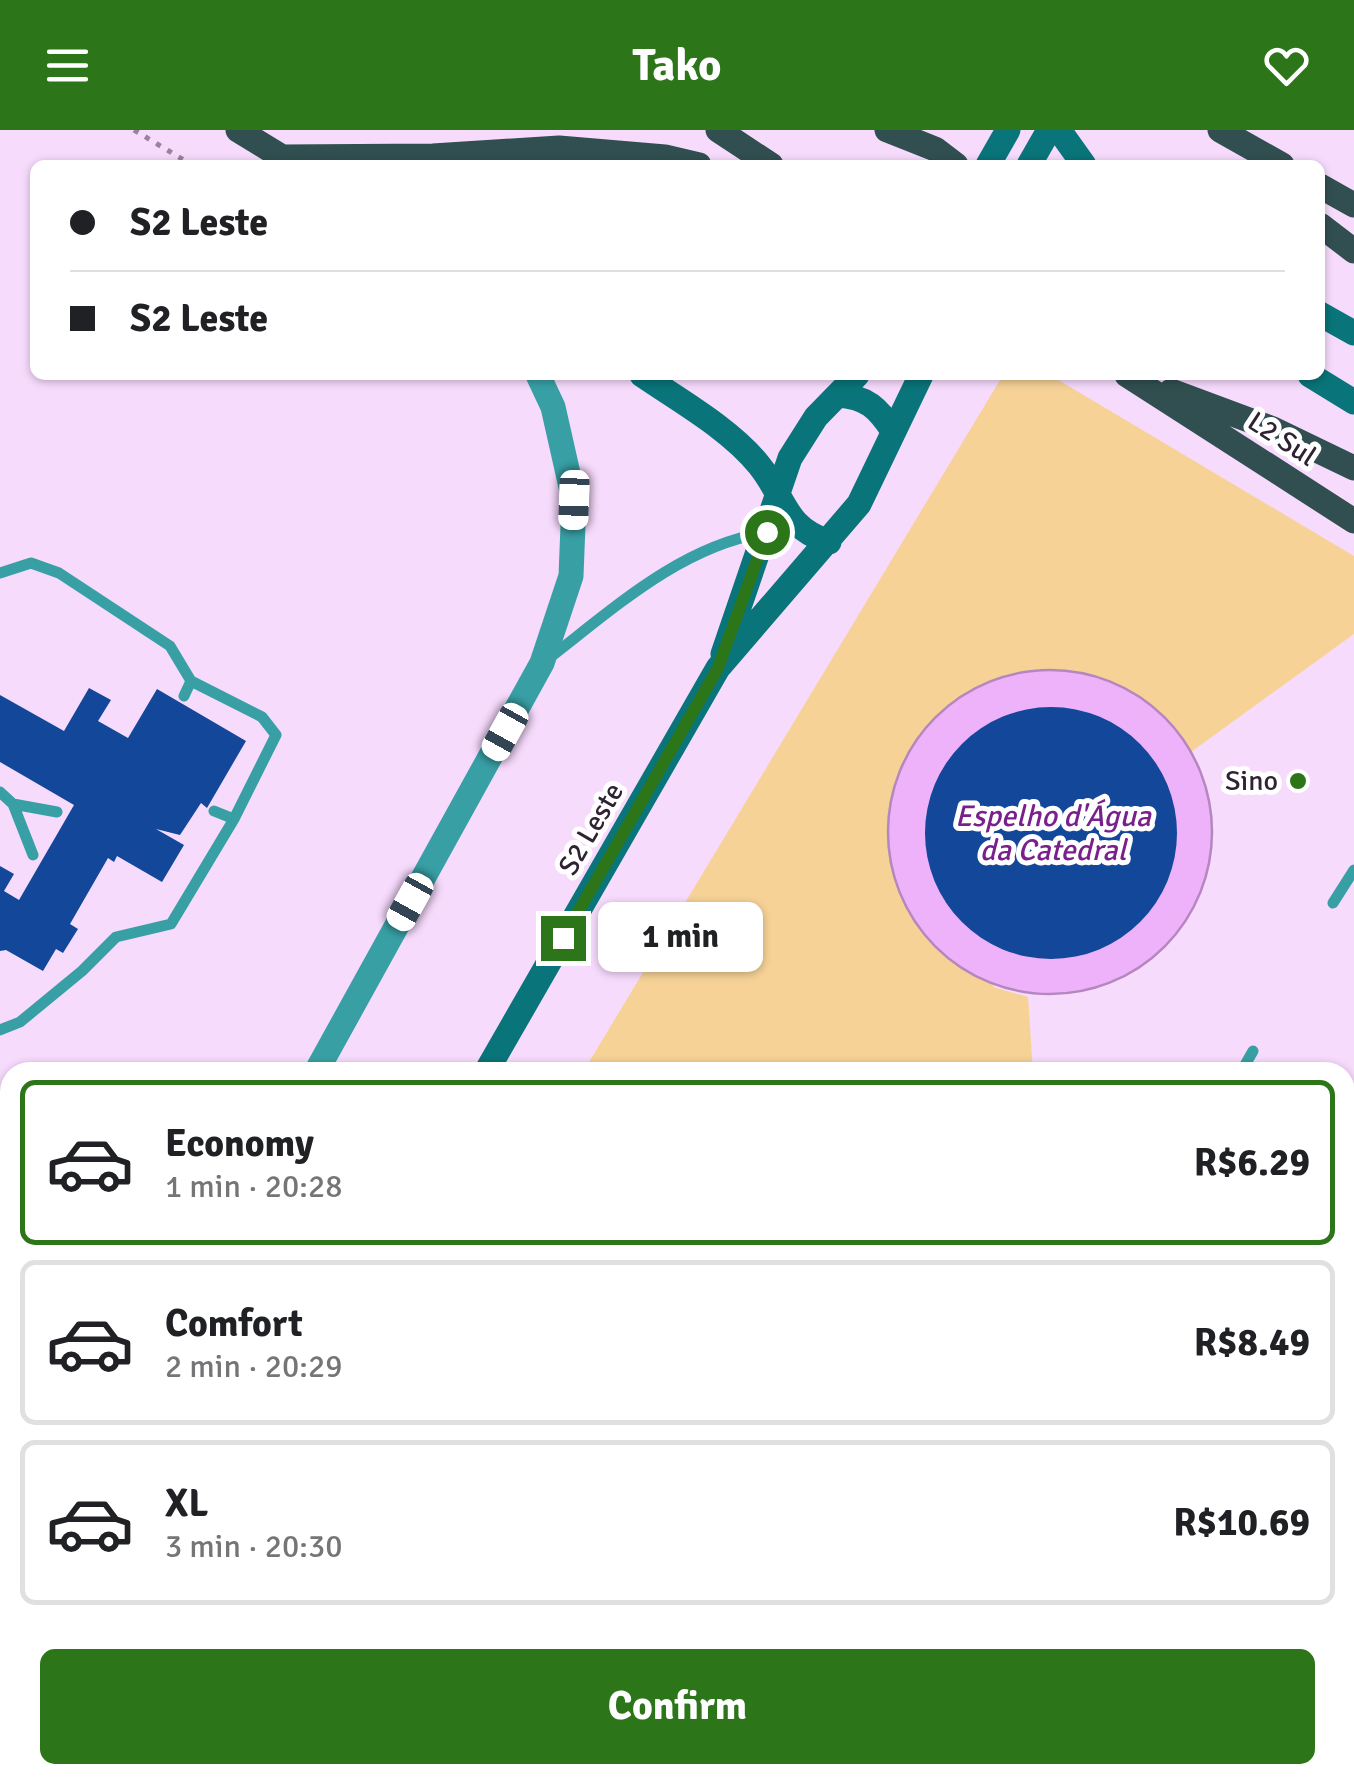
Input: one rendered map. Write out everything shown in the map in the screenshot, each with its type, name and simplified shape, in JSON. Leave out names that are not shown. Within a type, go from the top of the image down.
[{"type":"main road","points":[[238,130],[286,160]]},
{"type":"main road","points":[[718,130],[763,160]]},
{"type":"main road","points":[[887,130],[934,149],[949,160]]},
{"type":"main road","points":[[991,160],[1008,130]]},
{"type":"main road","points":[[1032,160],[1048,130]]},
{"type":"main road","points":[[1059,130],[1080,160]]},
{"type":"main road","points":[[1209,130],[1241,160]]},
{"type":"main road","points":[[1220,130],[1273,160]]},
{"type":"main road","points":[[317,160],[558,148],[680,160]]},
{"type":"main road","points":[[1325,189],[1354,205]]},
{"type":"main road","points":[[1325,229],[1354,251]]},
{"type":"main road","points":[[1325,317],[1354,333]]},
{"type":"main road","points":[[649,380],[706,418],[758,464],[786,513],[800,529],[829,542]]},
{"type":"main road","name":"S2 Leste","points":[[492,1062],[718,668],[790,458],[816,417],[853,380]]},
{"type":"main road","name":"S2 Leste","points":[[718,668],[859,504],[919,380]]},
{"type":"main road","name":"L2 Sul","points":[[1134,380],[1354,521]]},
{"type":"main road","points":[[1139,380],[1273,429],[1354,468]]},
{"type":"main road","points":[[1318,380],[1354,402]]},
{"type":"main road","points":[[838,394],[860,397],[878,409],[894,431]]},
{"type":"street","points":[[322,1062],[542,663],[571,576],[574,500],[552,407],[540,380]]},
{"type":"lane","points":[[542,663],[645,584],[730,539],[767,532]]},
{"type":"lane","points":[[0,573],[31,563],[59,573],[170,646],[191,681],[262,717],[276,735],[234,819],[171,924],[116,937],[20,1022],[0,1030]]},
{"type":"lane","points":[[184,696],[191,681]]},
{"type":"lane","points":[[0,792],[12,804],[34,855]]},
{"type":"lane","points":[[12,804],[57,812]]},
{"type":"lane","points":[[214,811],[234,819]]},
{"type":"lane","points":[[1333,904],[1354,870]]},
{"type":"lane","points":[[1247,1062],[1253,1051]]},
{"type":"path","points":[[134,130],[184,160]]},
{"type":"shaded area","points":[[1000,380],[1058,380],[1354,556],[1354,634],[1191,752],[1175,727],[993,987],[1028,997],[1032,1062],[589,1062]]},
{"type":"water","name":"Espelho d'Água da Catedral","points":[[1034,670],[1066,670],[1127,689],[1153,706],[1176,729],[1200,770],[1209,800],[1209,864],[1193,909],[1176,935],[1153,958],[1127,975],[1097,987],[1066,994],[1034,994],[973,975],[947,958],[924,935],[907,909],[895,879],[888,848],[888,816],[907,755],[924,729],[947,706],[973,689],[1003,677]]},
{"type":"building","points":[[89,688],[111,700],[98,721],[128,738],[157,689],[246,741],[207,808],[201,803],[180,835],[156,829],[184,845],[162,882],[117,856],[114,862],[108,858],[70,924],[78,929],[63,953],[56,949],[43,971],[6,950],[0,951],[0,866],[14,874],[4,891],[19,900],[74,805],[0,762],[0,695],[64,731]]},
{"type":"building","points":[[1051,707],[1076,709],[1099,717],[1140,744],[1167,785],[1175,808],[1175,858],[1167,881],[1140,922],[1099,949],[1076,957],[1051,959],[1026,957],[1003,949],[962,922],[935,881],[927,858],[925,833],[927,808],[935,785],[962,744],[1003,717],[1026,709]]},
{"type":"place","name":"Sino","points":[[1298,781]]},
{"type":"route","points":[[563,938],[718,668],[767,532]]}]
